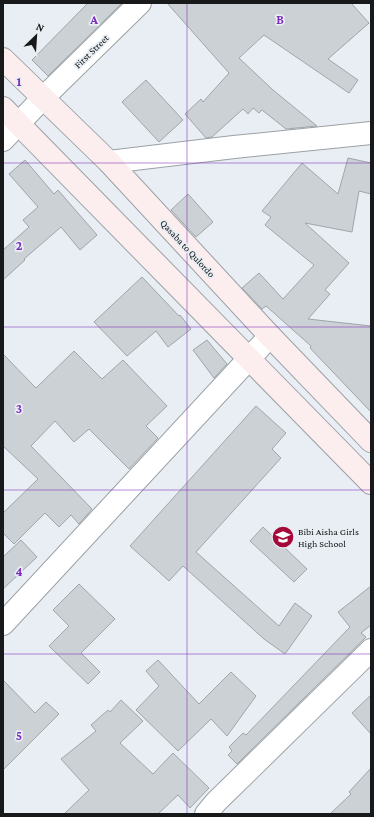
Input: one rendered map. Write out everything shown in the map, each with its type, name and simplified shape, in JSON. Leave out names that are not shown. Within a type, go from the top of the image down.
[{"type":"street","name":"First Street","points":[[3,140],[42,99],[140,3]]},
{"type":"street","name":"Qasaba to Qulordo","points":[[3,59],[42,99],[109,162],[270,336],[371,440]]},
{"type":"street","points":[[3,108],[371,483]]},
{"type":"street","points":[[109,162],[371,133]]},
{"type":"street","points":[[3,624],[270,336]]},
{"type":"street","points":[[217,810],[371,650]]},
{"type":"building","points":[[88,3],[122,3],[48,76],[32,60]]},
{"type":"building","points":[[167,3],[351,3],[369,23],[328,59],[358,80],[349,93],[264,35],[239,58],[273,90],[317,126],[286,129],[262,110],[259,113],[253,108],[248,114],[243,109],[212,137],[206,138],[185,114],[201,99],[203,102],[229,73]]},
{"type":"building","points":[[146,80],[183,120],[159,142],[122,102]]},
{"type":"building","points":[[348,158],[371,163],[371,194],[359,191],[352,232],[305,223],[349,263],[325,290],[330,294],[308,319],[371,326],[371,412],[310,348],[311,346],[266,306],[262,309],[242,288],[259,273],[283,299],[314,265],[265,225],[271,217],[262,211],[302,163],[338,194]]},
{"type":"building","points":[[25,160],[54,194],[58,190],[97,235],[80,250],[61,227],[24,259],[25,260],[3,280],[3,250],[29,227],[23,220],[38,207],[9,174]]},
{"type":"building","points":[[188,194],[213,222],[196,237],[171,210]]},
{"type":"building","points":[[142,277],[179,316],[180,315],[191,329],[168,347],[156,331],[127,356],[94,322]]},
{"type":"building","points":[[207,340],[227,364],[214,378],[193,350]]},
{"type":"building","points":[[74,351],[102,379],[123,360],[167,406],[146,426],[158,438],[129,469],[89,429],[74,442],[55,421],[31,446],[92,509],[79,524],[71,515],[59,527],[45,513],[14,544],[3,533],[3,513],[38,479],[3,446],[3,354],[36,388]]},
{"type":"building","points":[[256,406],[286,433],[272,449],[281,458],[196,552],[279,626],[295,603],[312,616],[285,654],[264,639],[183,566],[169,581],[130,546]]},
{"type":"building","points":[[263,527],[307,569],[294,582],[250,541]]},
{"type":"building","points":[[21,540],[37,557],[3,589],[3,557]]},
{"type":"building","points":[[79,584],[115,619],[81,653],[100,672],[88,684],[49,646],[69,626],[53,610]]},
{"type":"building","points":[[371,586],[371,625],[361,633],[366,637],[237,764],[228,755],[232,751],[229,747],[243,733],[246,735],[350,627],[338,612]]},
{"type":"building","points":[[158,660],[199,704],[231,672],[256,696],[227,736],[211,719],[178,751],[136,710],[159,686],[146,671]]},
{"type":"building","points":[[3,680],[35,713],[46,702],[59,714],[3,770]]},
{"type":"building","points":[[371,695],[371,734],[352,713]]},
{"type":"building","points":[[121,700],[143,721],[120,743],[153,774],[173,753],[209,788],[190,808],[178,795],[158,814],[64,814],[89,790],[61,759],[96,731],[91,725],[108,710],[110,712]]},
{"type":"building","points":[[371,768],[371,814],[330,814],[351,794],[349,792]]},
{"type":"place","name":"Bibi Aisha Girls High School","points":[[283,537]]}]
